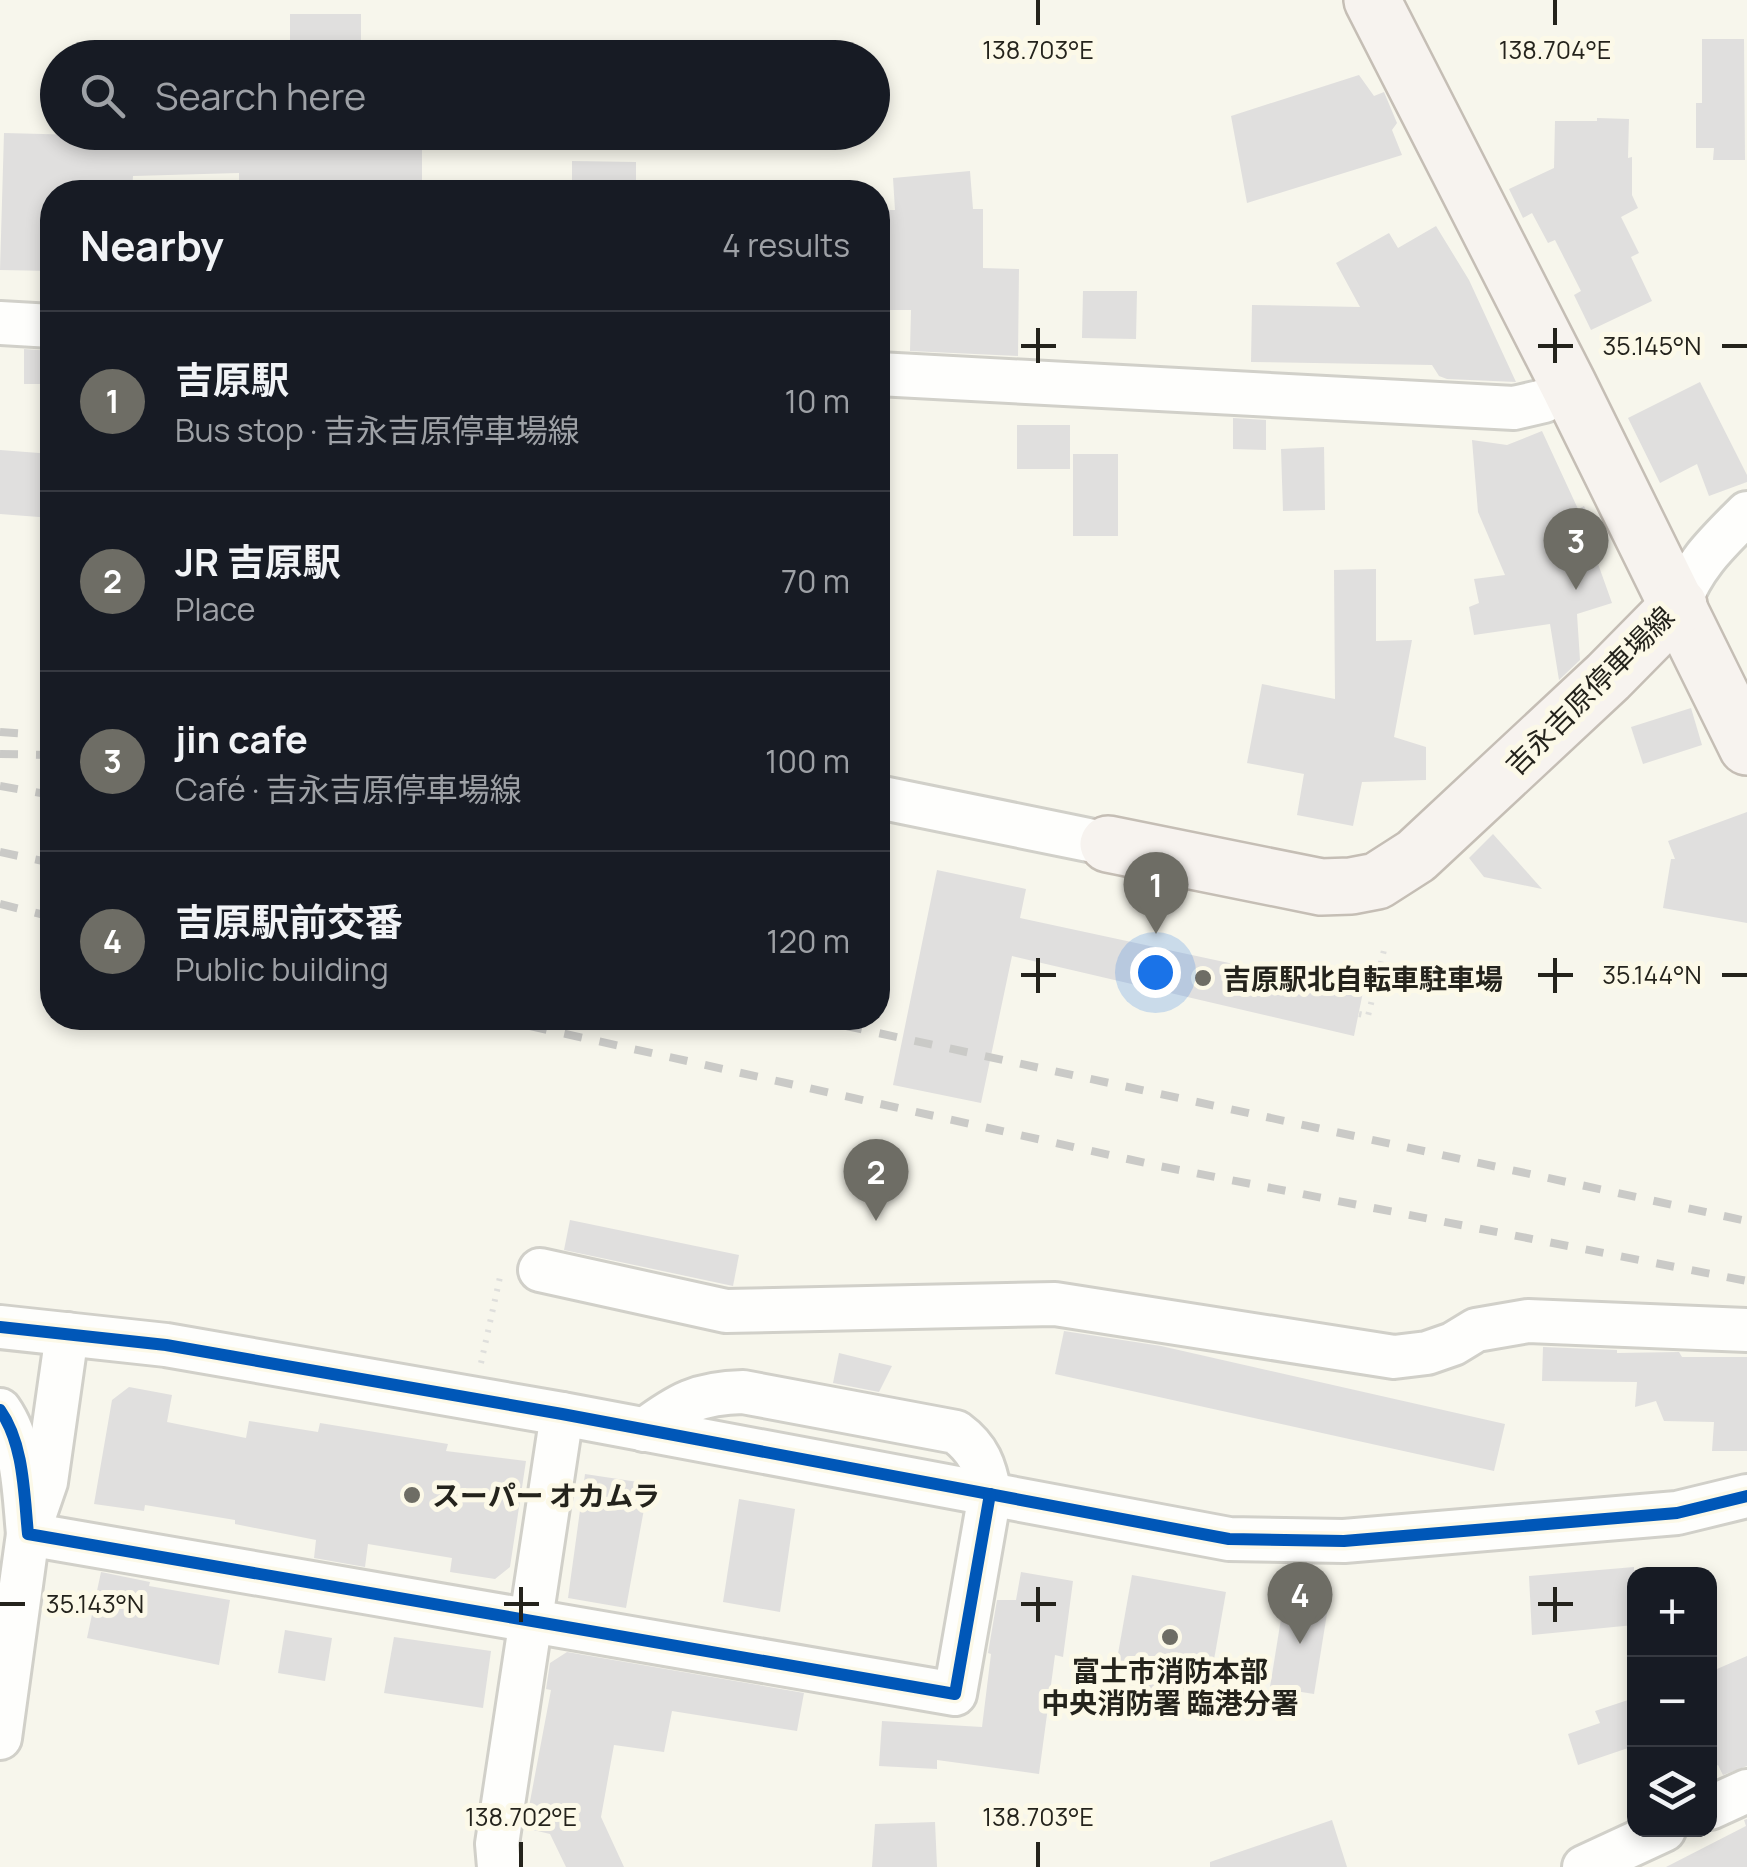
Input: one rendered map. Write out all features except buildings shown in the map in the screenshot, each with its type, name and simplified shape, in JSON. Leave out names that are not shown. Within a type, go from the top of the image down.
[{"type":"main road","name":"吉永吉原停車場線","points":[[1108,844],[1321,887],[1378,881],[1430,844],[1679,605],[1372,0]]},
{"type":"main road","points":[[1679,605],[1747,747]]},
{"type":"street","points":[[0,323],[40,325]]},
{"type":"street","points":[[890,375],[1514,408],[1544,401],[1568,384]]},
{"type":"street","points":[[1679,605],[1687,581],[1704,557],[1747,513]]},
{"type":"street","points":[[890,799],[1108,844]]},
{"type":"street","points":[[540,1270],[726,1311],[1055,1304],[1394,1356],[1427,1353],[1476,1330],[1528,1321],[1747,1330]]},
{"type":"street","points":[[0,1327],[166,1345],[562,1414],[1228,1539],[1344,1541],[1677,1512],[1747,1496]]},
{"type":"street","points":[[0,1738],[28,1534],[46,1482],[67,1334]]},
{"type":"street","points":[[0,1410],[23,1476],[28,1534]]},
{"type":"street","points":[[499,1867],[497,1844],[562,1414]]},
{"type":"street","points":[[28,1534],[954,1694],[990,1494]]},
{"type":"street","points":[[1717,1805],[1747,1791]]},
{"type":"street","points":[[1584,1867],[1649,1837]]},
{"type":"path","points":[[1359,1014],[1368,1016],[1384,946]]},
{"type":"path","points":[[479,1369],[498,1286]]},
{"type":"railway","points":[[0,732],[28,734]]},
{"type":"railway","points":[[0,754],[40,755]]},
{"type":"railway","points":[[0,786],[40,793]]},
{"type":"railway","points":[[0,852],[40,860]]},
{"type":"railway","points":[[0,904],[40,914]]},
{"type":"railway","points":[[548,1030],[1159,1166],[1747,1281]]},
{"type":"railway","points":[[864,1030],[1747,1221]]},
{"type":"cycle path","points":[[0,1327],[166,1345],[562,1414],[1229,1539],[1344,1541],[1677,1513],[1747,1496]]},
{"type":"cycle path","points":[[0,1410],[18,1454],[28,1534],[955,1694],[990,1494]]},
{"type":"place","name":"jin cafe","points":[[1576,590]]},
{"type":"place","name":"吉原駅","points":[[1156,934]]},
{"type":"place","name":"吉原駅北自転車駐車場","points":[[1203,978]]},
{"type":"place","name":"JR 吉原駅","points":[[876,1221]]},
{"type":"place","name":"スーパー オカムラ","points":[[412,1495]]},
{"type":"place","name":"富士市消防本部 中央消防署 臨港分署","points":[[1170,1637]]},
{"type":"place","name":"吉原駅前交番","points":[[1300,1644]]}]
